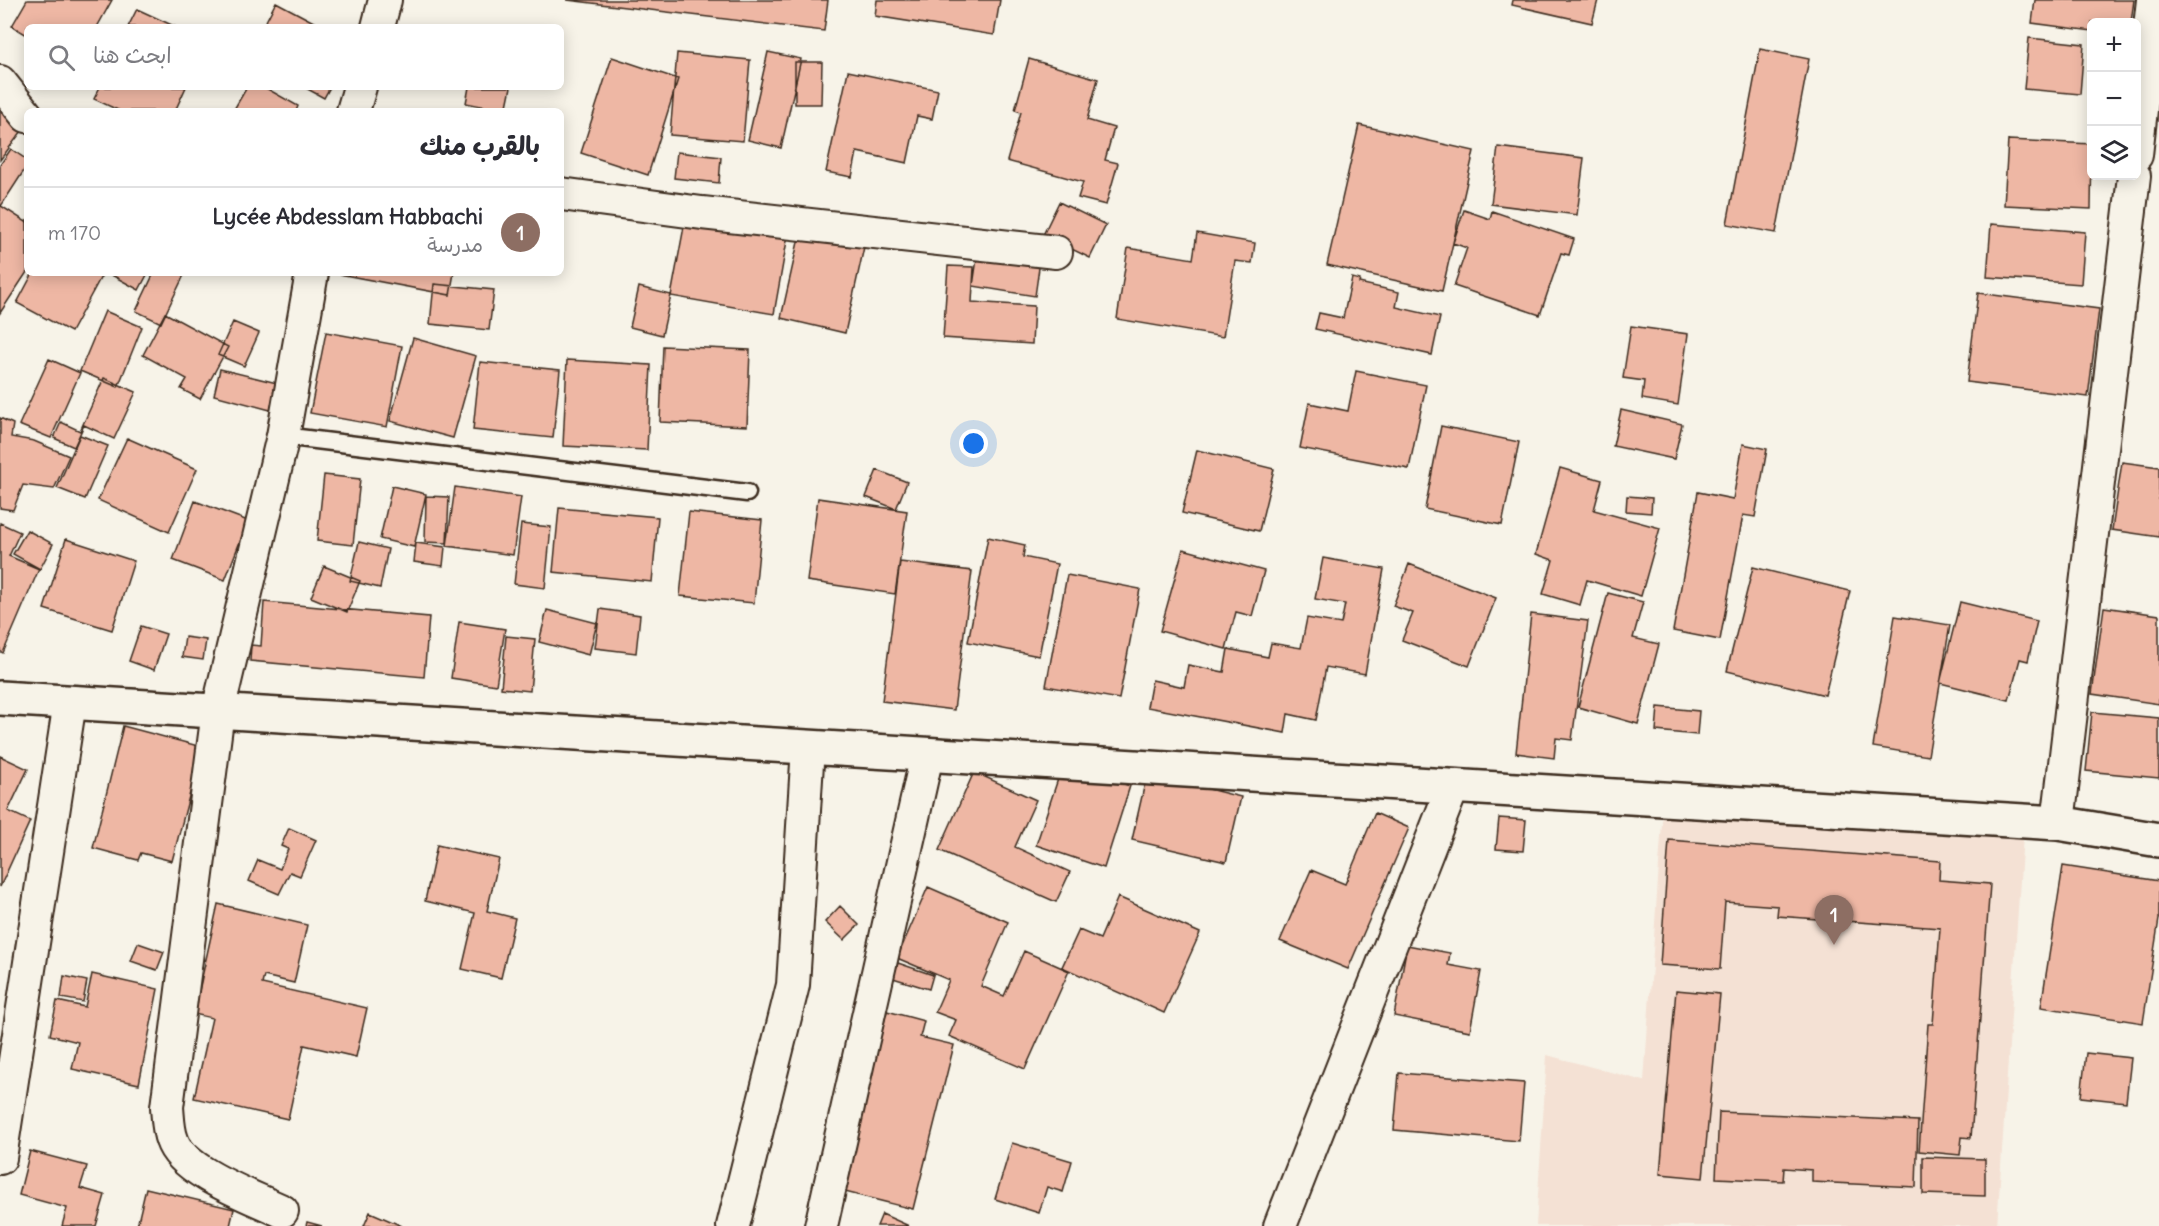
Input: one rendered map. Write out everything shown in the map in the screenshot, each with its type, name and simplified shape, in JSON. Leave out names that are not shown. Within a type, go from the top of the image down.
[{"type":"street","points":[[379,24],[385,0]]},
{"type":"street","points":[[2139,126],[2153,0]]},
{"type":"street","points":[[0,82],[24,112]]},
{"type":"street","points":[[355,108],[359,90]]},
{"type":"street","points":[[2058,823],[2134,180]]},
{"type":"street","points":[[564,194],[702,213],[1056,252]]},
{"type":"street","points":[[282,1211],[222,1183],[187,1161],[172,1141],[167,1107],[218,711],[283,436],[311,276]]},
{"type":"street","points":[[0,698],[2058,823],[2159,840]]},
{"type":"street","points":[[0,1158],[70,702]]},
{"type":"street","points":[[733,1226],[792,986],[808,747]]},
{"type":"street","points":[[821,1226],[927,754]]},
{"type":"street","points":[[1280,1226],[1453,786]]},
{"type":"lane","points":[[283,436],[747,493]]},
{"type":"shaded area","points":[[1663,808],[2023,835],[1997,1226],[1536,1226],[1547,1055],[1644,1081]]},
{"type":"building","points":[[27,0],[112,0],[99,24],[24,24],[24,33],[12,26]]},
{"type":"building","points":[[567,0],[828,0],[824,31]]},
{"type":"building","points":[[877,0],[1000,0],[994,35],[875,16]]},
{"type":"building","points":[[1513,0],[1598,0],[1592,23],[1512,5]]},
{"type":"building","points":[[2035,0],[2134,0],[2132,18],[2087,18],[2087,30],[2032,23]]},
{"type":"building","points":[[276,2],[317,24],[265,24]]},
{"type":"building","points":[[137,9],[170,24],[130,24]]},
{"type":"building","points":[[2029,38],[2084,44],[2080,94],[2024,89]]},
{"type":"building","points":[[1760,49],[1809,59],[1776,233],[1727,224]]},
{"type":"building","points":[[768,52],[801,59],[781,148],[748,140]]},
{"type":"building","points":[[677,53],[750,60],[743,141],[670,135]]},
{"type":"building","points":[[612,57],[678,79],[648,175],[581,153]]},
{"type":"building","points":[[1029,59],[1098,79],[1087,120],[1114,128],[1105,160],[1118,163],[1106,205],[1078,198],[1083,182],[1007,161],[1021,112],[1015,110]]},
{"type":"building","points":[[795,62],[822,62],[821,104],[795,104]]},
{"type":"building","points":[[848,71],[938,90],[932,119],[917,116],[907,163],[857,152],[852,177],[826,172]]},
{"type":"building","points":[[98,90],[185,90],[176,108],[114,108],[94,99]]},
{"type":"building","points":[[245,90],[269,90],[298,106],[297,108],[235,108]]},
{"type":"building","points":[[309,90],[328,90],[324,98]]},
{"type":"building","points":[[468,90],[510,90],[507,108],[491,108],[466,103]]},
{"type":"building","points":[[0,108],[24,128],[0,160]]},
{"type":"building","points":[[1359,125],[1474,151],[1442,291],[1327,265]]},
{"type":"building","points":[[2008,140],[2087,144],[2087,180],[2091,180],[2091,209],[2004,205]]},
{"type":"building","points":[[1498,147],[1584,158],[1577,215],[1491,204]]},
{"type":"building","points":[[11,149],[24,158],[24,171],[1,206],[24,221],[24,276],[0,313],[0,165]]},
{"type":"building","points":[[677,152],[721,157],[719,183],[674,178]]},
{"type":"building","points":[[1059,202],[1106,225],[1090,258],[1043,235]]},
{"type":"building","points":[[1464,210],[1490,219],[1492,211],[1574,239],[1569,255],[1561,253],[1540,315],[1454,286],[1467,248],[1453,243]]},
{"type":"building","points":[[686,216],[788,235],[774,314],[671,296]]},
{"type":"building","points":[[1991,224],[2085,232],[2081,284],[1987,277]]},
{"type":"building","points":[[800,233],[864,247],[845,333],[781,318]]},
{"type":"building","points":[[1197,233],[1255,243],[1252,263],[1235,261],[1223,337],[1117,319],[1128,248],[1193,259]]},
{"type":"building","points":[[978,252],[1040,261],[1035,296],[973,286]]},
{"type":"building","points":[[948,266],[974,267],[972,302],[1034,306],[1032,344],[943,338]]},
{"type":"building","points":[[31,276],[101,276],[71,332],[17,303]]},
{"type":"building","points":[[113,276],[146,276],[139,290]]},
{"type":"building","points":[[153,276],[184,276],[161,323],[136,311]]},
{"type":"building","points":[[350,276],[453,276],[450,295]]},
{"type":"building","points":[[1352,278],[1360,280],[1359,283],[1399,292],[1396,307],[1440,317],[1432,355],[1315,329],[1319,313],[1343,318]]},
{"type":"building","points":[[434,284],[494,290],[489,330],[430,324]]},
{"type":"building","points":[[639,287],[671,295],[662,335],[630,327]]},
{"type":"building","points":[[1978,293],[2099,309],[2088,397],[1967,382]]},
{"type":"building","points":[[105,311],[142,327],[118,387],[80,371]]},
{"type":"building","points":[[165,313],[228,347],[200,399],[181,389],[187,379],[143,355]]},
{"type":"building","points":[[233,322],[259,333],[244,366],[218,355]]},
{"type":"building","points":[[1631,326],[1688,334],[1678,405],[1642,399],[1644,381],[1623,378]]},
{"type":"building","points":[[326,332],[402,346],[387,427],[310,413]]},
{"type":"building","points":[[413,338],[476,356],[453,438],[390,421]]},
{"type":"building","points":[[663,346],[750,350],[747,426],[660,422]]},
{"type":"building","points":[[49,359],[80,373],[51,438],[19,425]]},
{"type":"building","points":[[567,360],[651,365],[647,450],[563,446]]},
{"type":"building","points":[[480,362],[560,370],[553,438],[473,430]]},
{"type":"building","points":[[220,369],[281,384],[274,411],[214,395]]},
{"type":"building","points":[[1356,371],[1426,385],[1409,469],[1300,448],[1309,403],[1348,411]]},
{"type":"building","points":[[104,378],[136,392],[114,439],[84,425],[74,447],[54,438],[61,422],[80,431]]},
{"type":"building","points":[[1621,410],[1682,424],[1674,459],[1613,446]]},
{"type":"building","points":[[0,418],[13,424],[11,437],[34,441],[69,456],[54,489],[23,485],[13,510],[0,508]]},
{"type":"building","points":[[1441,426],[1519,442],[1502,525],[1425,509]]},
{"type":"building","points":[[80,435],[108,446],[85,499],[57,488]]},
{"type":"building","points":[[127,438],[197,469],[169,532],[98,500]]},
{"type":"building","points":[[1743,444],[1767,449],[1755,517],[1743,515],[1720,640],[1673,631],[1698,492],[1733,499]]},
{"type":"building","points":[[1197,450],[1274,469],[1259,531],[1182,513]]},
{"type":"building","points":[[2122,462],[2159,467],[2159,537],[2112,530]]},
{"type":"building","points":[[1560,468],[1602,480],[1594,510],[1660,528],[1641,596],[1587,580],[1580,605],[1543,594],[1553,560],[1536,554]]},
{"type":"building","points":[[877,470],[907,482],[896,509],[866,497]]},
{"type":"building","points":[[324,475],[360,479],[353,545],[317,541]]},
{"type":"building","points":[[392,486],[426,494],[414,547],[380,539]]},
{"type":"building","points":[[455,487],[521,497],[513,555],[447,546]]},
{"type":"building","points":[[426,496],[449,497],[447,543],[425,542]]},
{"type":"building","points":[[1627,496],[1652,498],[1651,513],[1626,511]]},
{"type":"building","points":[[818,498],[907,511],[895,594],[807,581]]},
{"type":"building","points":[[195,501],[248,521],[225,580],[173,560]]},
{"type":"building","points":[[559,508],[658,517],[652,582],[553,572]]},
{"type":"building","points":[[689,512],[762,520],[754,603],[680,596]]},
{"type":"building","points":[[0,523],[20,532],[9,556],[39,569],[3,653],[0,651]]},
{"type":"building","points":[[521,524],[551,527],[545,588],[514,584]]},
{"type":"building","points":[[27,530],[53,544],[40,569],[13,554]]},
{"type":"building","points":[[988,537],[1025,545],[1023,557],[1057,564],[1039,656],[968,642]]},
{"type":"building","points":[[66,539],[134,561],[112,630],[44,609]]},
{"type":"building","points":[[359,542],[388,549],[380,588],[350,581]]},
{"type":"building","points":[[416,543],[445,547],[443,566],[414,562]]},
{"type":"building","points":[[1183,549],[1264,571],[1252,616],[1236,612],[1226,649],[1160,631]]},
{"type":"building","points":[[1323,558],[1384,569],[1365,674],[1326,667],[1316,720],[1288,714],[1285,733],[1147,707],[1152,680],[1184,687],[1188,665],[1224,672],[1228,649],[1268,657],[1271,643],[1301,648],[1307,618],[1341,624],[1345,604],[1315,599]]},
{"type":"building","points":[[900,562],[972,571],[954,710],[882,701]]},
{"type":"building","points":[[1409,564],[1496,598],[1469,666],[1402,640],[1413,613],[1393,606]]},
{"type":"building","points":[[324,566],[360,581],[347,612],[311,597]]},
{"type":"building","points":[[1753,567],[1850,591],[1825,695],[1727,671]]},
{"type":"building","points":[[1067,575],[1140,589],[1119,699],[1046,686]]},
{"type":"building","points":[[1608,593],[1643,602],[1633,638],[1659,644],[1638,724],[1578,707]]},
{"type":"building","points":[[264,602],[429,617],[424,677],[250,661],[251,645],[261,646]]},
{"type":"building","points":[[1960,602],[2037,621],[2028,661],[2020,659],[2009,700],[1940,683]]},
{"type":"building","points":[[2104,607],[2159,615],[2159,704],[2092,694]]},
{"type":"building","points":[[600,609],[640,615],[636,653],[595,648]]},
{"type":"building","points":[[547,610],[597,623],[589,655],[539,642]]},
{"type":"building","points":[[1531,614],[1588,621],[1572,740],[1556,738],[1554,758],[1516,753]]},
{"type":"building","points":[[1895,616],[1950,625],[1928,756],[1873,747]]},
{"type":"building","points":[[459,622],[505,629],[496,685],[451,678]]},
{"type":"building","points":[[141,626],[166,634],[154,670],[129,661]]},
{"type":"building","points":[[506,636],[535,639],[530,691],[501,688]]},
{"type":"building","points":[[185,637],[206,640],[203,660],[182,657]]},
{"type":"building","points":[[1658,707],[1699,711],[1697,735],[1656,731]]},
{"type":"building","points":[[2092,712],[2159,718],[2159,778],[2086,771]]},
{"type":"building","points":[[123,726],[202,747],[172,861],[141,853],[138,860],[93,848]]},
{"type":"building","points":[[0,756],[28,769],[8,811],[30,821],[0,887]]},
{"type":"building","points":[[1063,764],[1130,786],[1104,868],[1036,845]]},
{"type":"building","points":[[974,772],[1036,800],[1015,847],[1070,872],[1056,902],[939,850]]},
{"type":"building","points":[[1147,774],[1241,797],[1226,862],[1132,840]]},
{"type":"building","points":[[1375,813],[1409,828],[1348,969],[1280,941],[1311,870],[1345,884]]},
{"type":"building","points":[[1499,818],[1526,820],[1523,851],[1496,849]]},
{"type":"building","points":[[289,828],[316,840],[300,876],[290,872],[279,894],[249,881],[258,860],[280,869],[288,849],[281,846]]},
{"type":"building","points":[[1669,840],[1940,861],[1939,880],[1990,884],[1971,1138],[1962,1137],[1960,1155],[1919,1151],[1928,1024],[1933,1024],[1940,928],[1777,916],[1778,906],[1725,902],[1720,969],[1660,965]]},
{"type":"building","points":[[437,845],[499,859],[487,911],[515,918],[501,978],[462,969],[475,913],[425,901]]},
{"type":"building","points":[[2063,866],[2159,881],[2159,919],[2143,1023],[2041,1007]]},
{"type":"building","points":[[928,887],[1008,922],[981,986],[1004,996],[1024,951],[1069,971],[1025,1069],[949,1036],[956,1020],[935,1012],[949,980],[897,958]]},
{"type":"building","points":[[1118,897],[1200,933],[1164,1013],[1062,967],[1079,930],[1100,939]]},
{"type":"building","points":[[218,904],[307,925],[294,983],[264,976],[262,984],[367,1008],[356,1057],[304,1045],[288,1119],[194,1098],[212,1018],[194,1014]]},
{"type":"building","points":[[840,906],[859,925],[844,940],[825,922]]},
{"type":"building","points":[[138,943],[164,952],[157,970],[131,961]]},
{"type":"building","points":[[1407,945],[1450,953],[1448,965],[1481,971],[1470,1031],[1394,1016]]},
{"type":"building","points":[[898,963],[933,975],[929,989],[893,978]]},
{"type":"building","points":[[92,974],[158,989],[139,1084],[72,1069],[78,1042],[50,1035],[57,1001],[85,1007]]},
{"type":"building","points":[[64,976],[87,981],[83,1002],[61,998]]},
{"type":"building","points":[[1676,990],[1720,994],[1703,1178],[1660,1174]]},
{"type":"building","points":[[887,1011],[924,1021],[920,1037],[954,1045],[913,1209],[841,1191]]},
{"type":"building","points":[[2086,1053],[2131,1058],[2126,1102],[2081,1097]]},
{"type":"building","points":[[1399,1073],[1524,1083],[1519,1141],[1394,1130]]},
{"type":"building","points":[[1719,1112],[1918,1121],[1916,1187],[1812,1182],[1812,1170],[1784,1168],[1783,1181],[1716,1178]]},
{"type":"building","points":[[1012,1143],[1072,1161],[1063,1192],[1047,1187],[1039,1213],[995,1199]]},
{"type":"building","points":[[30,1151],[87,1166],[80,1188],[105,1195],[96,1226],[62,1226],[67,1208],[19,1195]]},
{"type":"building","points":[[1923,1157],[1985,1159],[1985,1196],[1923,1194]]},
{"type":"building","points":[[146,1188],[234,1209],[230,1226],[137,1226]]},
{"type":"building","points":[[370,1212],[402,1226],[364,1226]]},
{"type":"building","points":[[882,1214],[909,1226],[877,1226]]},
{"type":"building","points":[[307,1222],[322,1226],[306,1226]]},
{"type":"place","name":"Lycée Abdesslam Habbachi","points":[[1834,945]]}]
